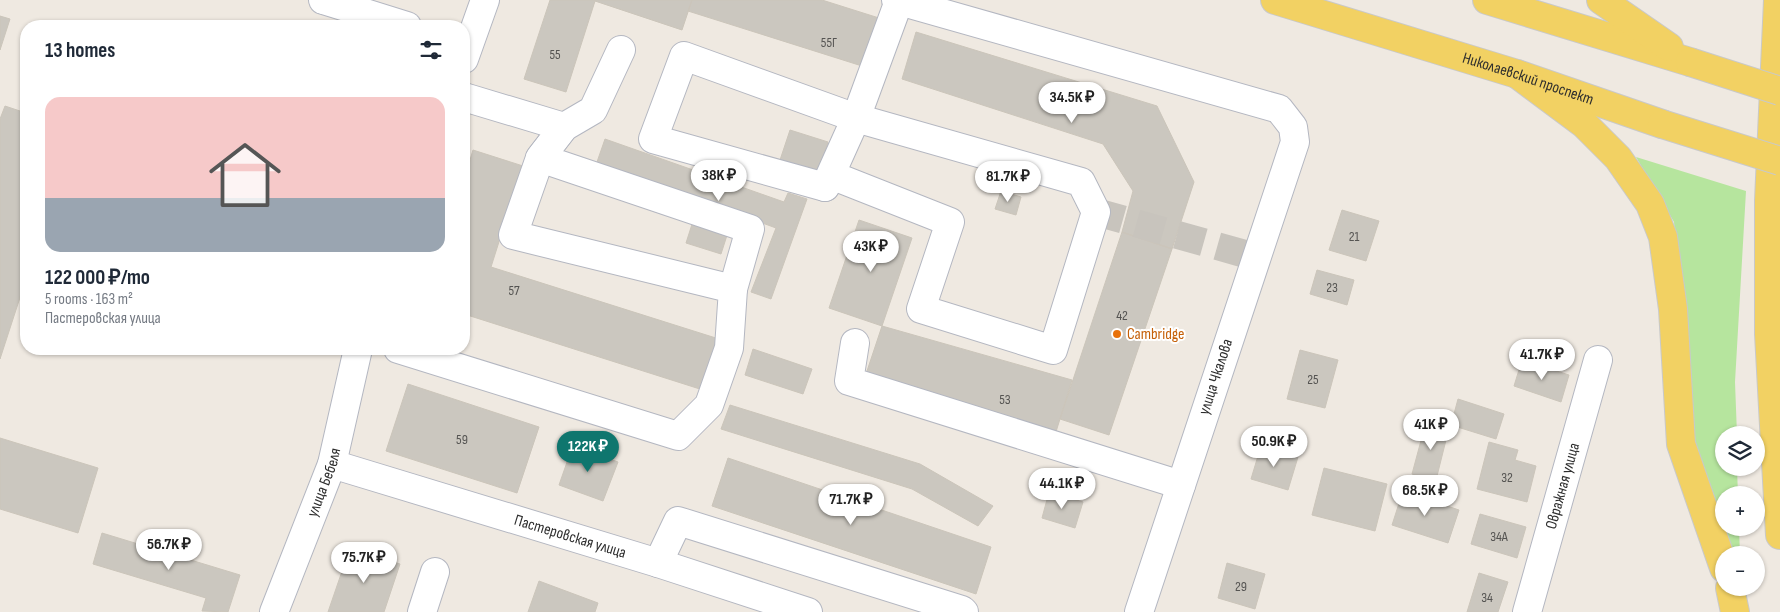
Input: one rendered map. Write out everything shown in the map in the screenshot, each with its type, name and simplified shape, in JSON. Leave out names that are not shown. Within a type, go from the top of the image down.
[{"type":"main road","name":"Николаевский проспект","points":[[1275,0],[1517,74],[1662,124],[1780,161]]},
{"type":"main road","points":[[1487,0],[1780,91]]},
{"type":"main road","points":[[1601,0],[1690,62]]},
{"type":"main road","points":[[1778,0],[1769,202],[1769,324],[1780,534]]},
{"type":"main road","points":[[1517,74],[1584,124],[1618,158],[1650,204],[1663,237],[1673,309],[1681,444],[1716,546]]},
{"type":"main road","points":[[1732,596],[1735,612]]},
{"type":"street","points":[[323,0],[388,20]]},
{"type":"street","points":[[470,37],[485,0]]},
{"type":"street","points":[[831,174],[950,222],[921,309],[1053,350],[1096,212],[1081,182],[856,118],[684,56],[653,139],[825,187],[856,118],[897,0]]},
{"type":"street","name":"улица Чкалова","points":[[897,0],[1279,110],[1292,128],[1295,142],[1139,612]]},
{"type":"street","points":[[621,50],[593,110],[564,127],[540,158],[513,235],[733,289]]},
{"type":"street","points":[[470,99],[564,127]]},
{"type":"street","points":[[417,355],[678,436],[709,405],[729,348],[733,289],[750,229],[540,158]]},
{"type":"street","points":[[855,343],[849,381],[1181,485]]},
{"type":"street","name":"улица Бебеля","points":[[274,612],[332,464],[357,355]]},
{"type":"street","name":"Овражная улица","points":[[1527,612],[1598,360]]},
{"type":"street","name":"Пастеровская улица","points":[[332,464],[658,563],[808,612]]},
{"type":"street","points":[[658,563],[678,520],[964,612]]},
{"type":"street","points":[[422,612],[435,572]]},
{"type":"green space","points":[[1636,157],[1746,191],[1735,382],[1737,426],[1715,426],[1715,476],[1737,476],[1738,486],[1715,486],[1715,517],[1696,461],[1674,222]]},
{"type":"green space","points":[[1722,536],[1739,536],[1740,546],[1725,546]]},
{"type":"building","points":[[550,0],[692,0],[682,30],[595,1],[566,92],[524,79]]},
{"type":"building","points":[[692,0],[822,0],[879,18],[862,66],[688,11]]},
{"type":"building","points":[[0,16],[10,19],[0,50]]},
{"type":"building","points":[[916,32],[1157,106],[1194,182],[1172,249],[1122,232],[1133,191],[1103,144],[902,79]]},
{"type":"building","points":[[5,106],[20,111],[20,297],[0,359],[0,119]]},
{"type":"building","points":[[790,130],[828,142],[819,172],[780,160]]},
{"type":"building","points":[[605,139],[784,202],[788,193],[807,199],[771,299],[751,292],[776,228],[597,162]]},
{"type":"building","points":[[473,150],[523,166],[491,267],[719,339],[703,390],[470,316],[470,160]]},
{"type":"building","points":[[1001,191],[1021,197],[1016,215],[995,209]]},
{"type":"building","points":[[1342,210],[1379,221],[1366,261],[1329,250]]},
{"type":"building","points":[[694,218],[729,229],[721,254],[686,243]]},
{"type":"building","points":[[859,220],[912,238],[882,326],[829,308]]},
{"type":"building","points":[[1122,232],[1172,249],[1109,435],[1060,419]]},
{"type":"building","points":[[1317,270],[1354,280],[1347,305],[1310,294]]},
{"type":"building","points":[[882,326],[1072,380],[1055,435],[866,374]]},
{"type":"building","points":[[753,349],[812,369],[803,394],[745,375]]},
{"type":"building","points":[[1300,350],[1338,360],[1325,408],[1287,399]]},
{"type":"building","points":[[1522,360],[1569,375],[1561,402],[1514,386]]},
{"type":"building","points":[[408,384],[539,427],[517,493],[386,451]]},
{"type":"building","points":[[1458,399],[1504,414],[1496,439],[1451,425]]},
{"type":"building","points":[[730,405],[920,464],[993,506],[978,526],[912,489],[721,429]]},
{"type":"building","points":[[1426,422],[1449,428],[1436,480],[1412,474]]},
{"type":"building","points":[[0,438],[98,468],[78,533],[0,509]]},
{"type":"building","points":[[1489,442],[1518,450],[1515,460],[1536,466],[1527,502],[1477,489]]},
{"type":"building","points":[[573,445],[618,462],[603,501],[559,485]]},
{"type":"building","points":[[1261,446],[1298,457],[1288,490],[1251,479]]},
{"type":"building","points":[[728,458],[991,547],[976,594],[712,506]]},
{"type":"building","points":[[1324,468],[1387,484],[1375,531],[1312,515]]},
{"type":"building","points":[[1403,491],[1459,510],[1448,543],[1392,525]]},
{"type":"building","points":[[1049,492],[1083,502],[1075,528],[1042,518]]},
{"type":"building","points":[[1480,514],[1526,527],[1517,558],[1471,544]]},
{"type":"building","points":[[102,533],[240,575],[228,612],[202,611],[206,598],[93,564]]},
{"type":"building","points":[[350,548],[400,564],[384,612],[328,612]]},
{"type":"building","points":[[1227,563],[1265,574],[1255,609],[1218,598]]},
{"type":"building","points":[[1479,573],[1508,582],[1498,612],[1467,612]]},
{"type":"building","points":[[539,581],[598,603],[595,612],[528,612]]},
{"type":"tunnel","points":[[1096,212],[1256,257]]},
{"type":"place","name":"Cambridge","points":[[1117,334]]}]
